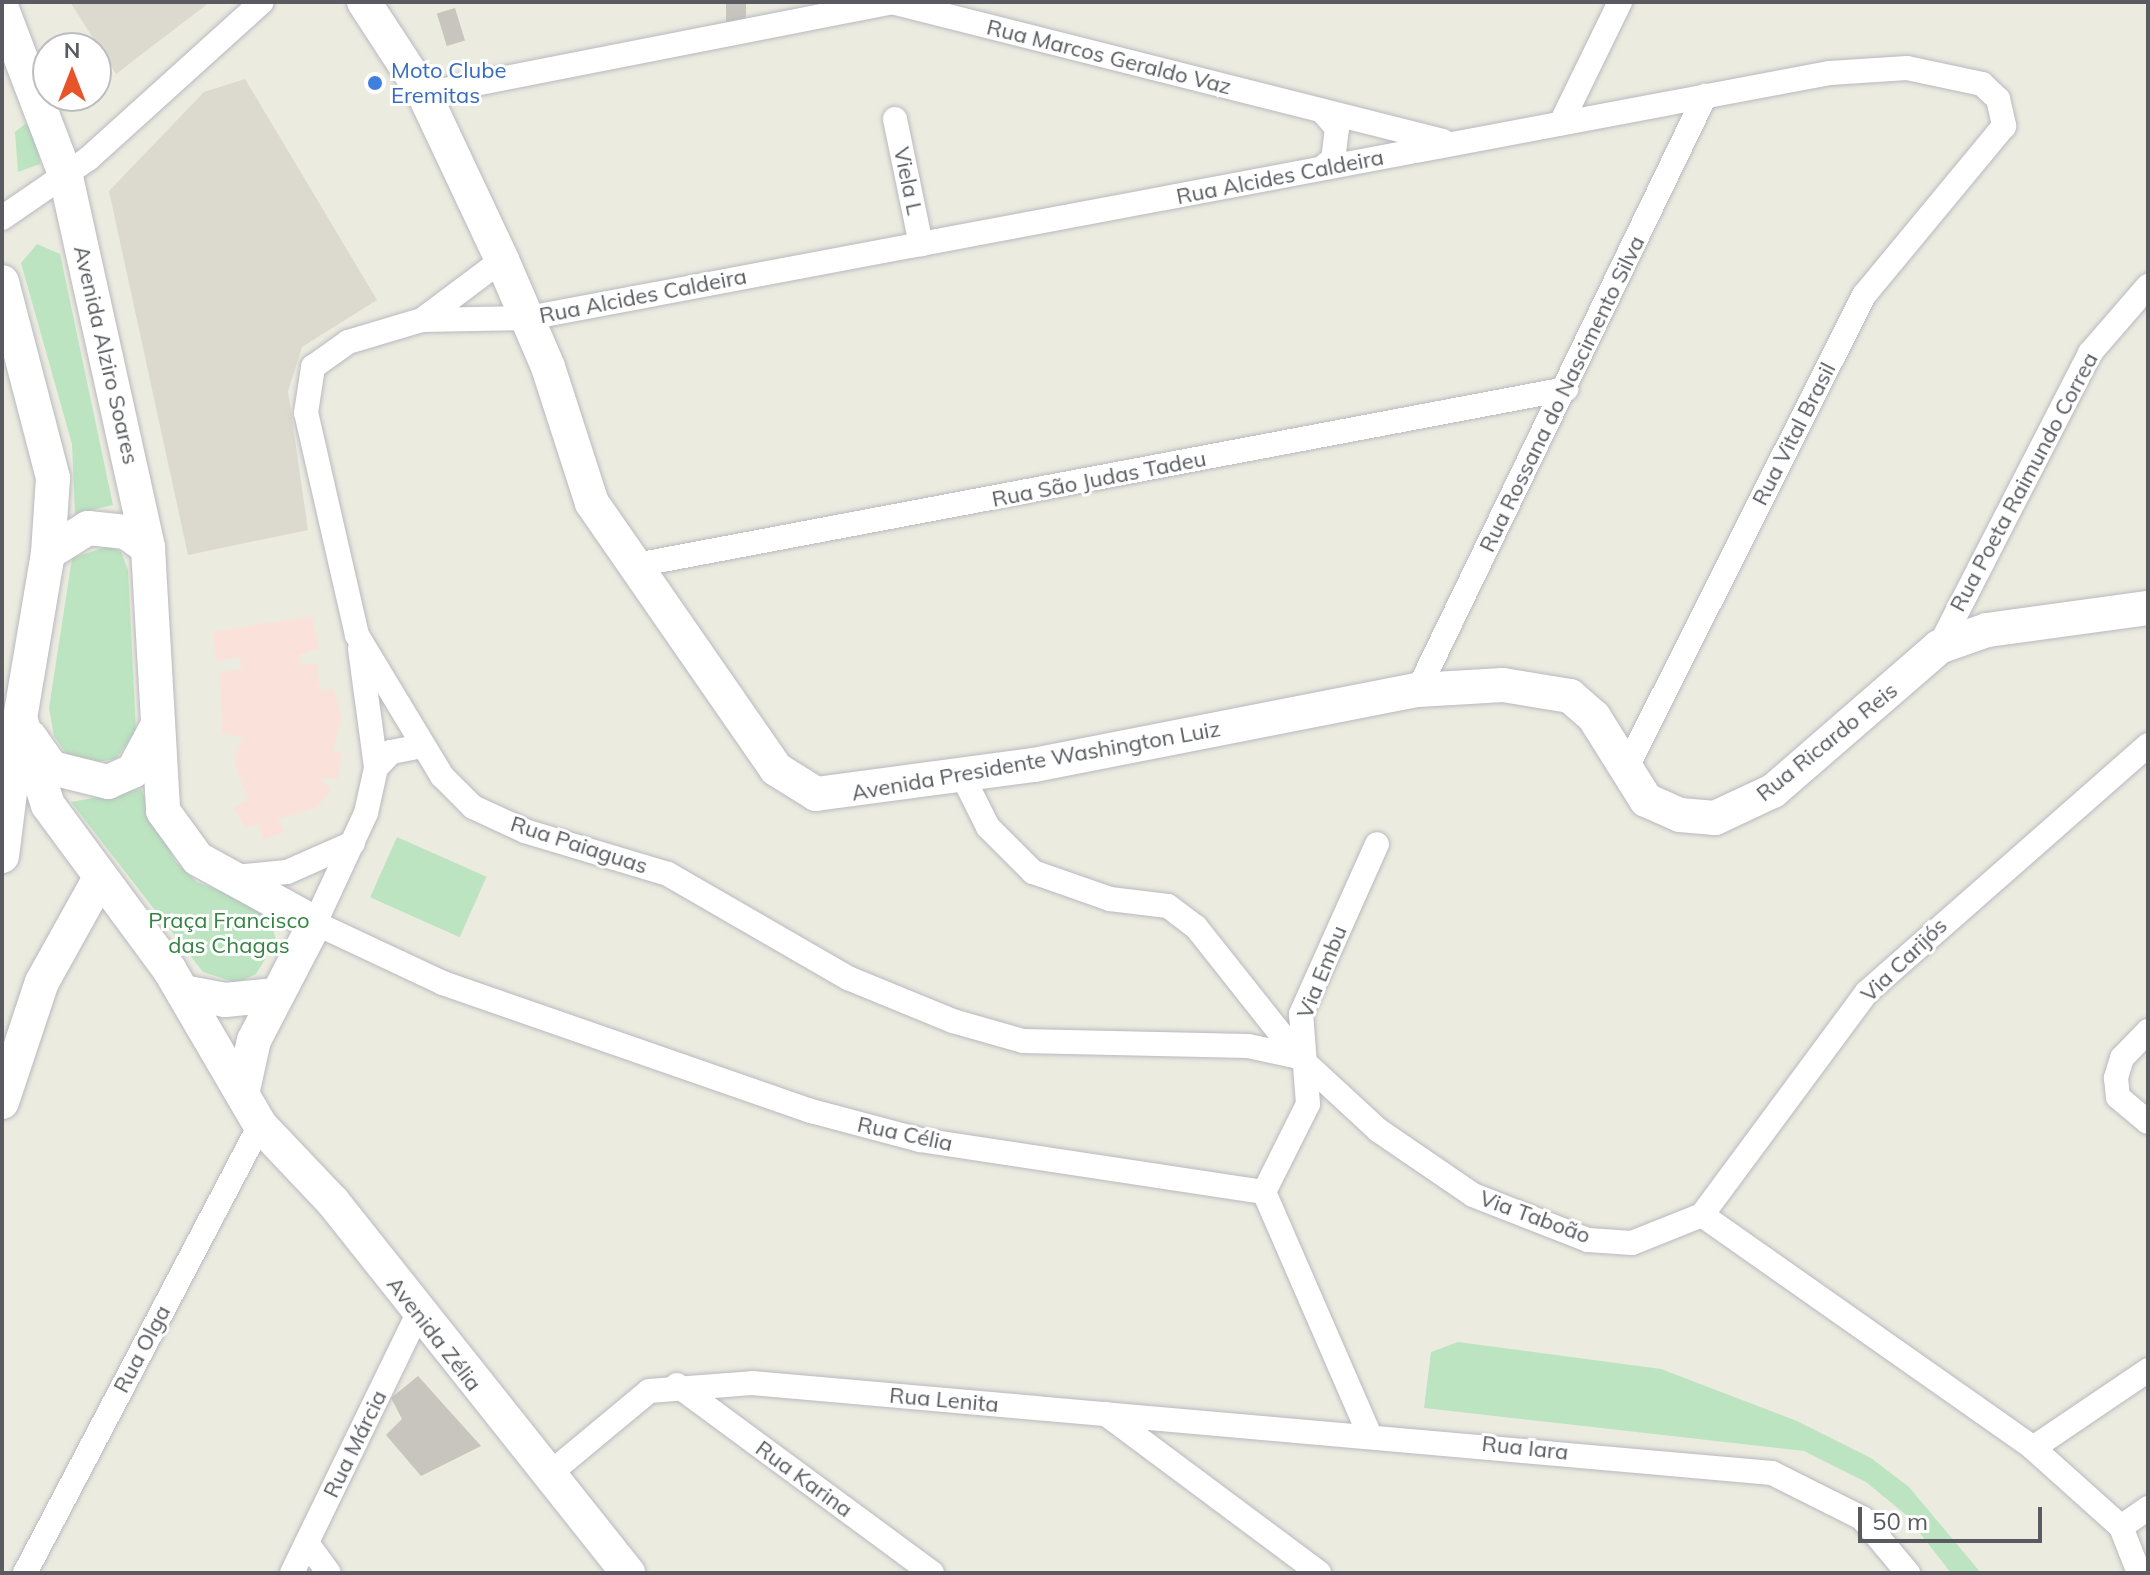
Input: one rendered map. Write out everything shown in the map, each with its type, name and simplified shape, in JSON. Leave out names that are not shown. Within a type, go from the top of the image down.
[{"type":"main road","name":"Avenida Presidente Washington Luiz","points":[[364,2],[424,94],[502,260],[528,318],[592,503],[631,566],[776,769],[796,785],[851,795],[963,777],[1418,690],[1552,687]]},
{"type":"main road","name":"Avenida Alziro Soares","points":[[2,9],[66,177],[148,548],[158,714]]},
{"type":"main road","points":[[2,282],[49,453],[48,553],[20,718],[2,856]]},
{"type":"main road","points":[[48,553],[88,528],[126,532],[148,548]]},
{"type":"main road","name":"Rua Ricardo Reis","points":[[1552,687],[1594,717],[1646,800],[1680,815],[1715,818],[1744,808],[1805,766],[1939,647],[1987,630],[2148,608]]},
{"type":"main road","points":[[20,718],[52,768],[108,782],[133,771],[158,714]]},
{"type":"main road","points":[[158,714],[163,811],[198,859],[315,923],[276,995],[245,1062],[242,1094]]},
{"type":"main road","name":"Avenida Zélia","points":[[20,718],[48,805],[183,992],[260,1125],[333,1202],[418,1314],[628,1573]]},
{"type":"main road","points":[[2,1102],[42,982],[100,878]]},
{"type":"main road","points":[[183,992],[225,1000],[276,995]]},
{"type":"street","points":[[2,218],[66,177],[262,2]]},
{"type":"street","name":"Rua Marcos Geraldo Vaz","points":[[424,94],[892,2],[1453,144]]},
{"type":"street","points":[[1561,123],[1620,2]]},
{"type":"street","name":"Rua Alcides Caldeira","points":[[528,318],[1830,73],[1907,68],[1982,84],[1998,99],[2004,126]]},
{"type":"street","name":"Rua Rossana do Nascimento Silva","points":[[1418,690],[1705,96]]},
{"type":"street","points":[[1322,111],[1337,128],[1333,159],[1322,168]]},
{"type":"street","name":"Viela L","points":[[895,119],[921,244]]},
{"type":"street","name":"Rua Vital Brasil","points":[[1626,769],[1864,295],[2004,126]]},
{"type":"street","name":"Rua Paiaguas","points":[[502,260],[422,320],[327,353],[307,388],[313,450],[357,635],[422,746],[473,807],[525,831],[668,874],[848,978],[953,1021],[1023,1041],[1248,1046],[1299,1057]]},
{"type":"street","name":"Rua Poeta Raimundo Correa","points":[[1939,647],[1961,592],[2090,353],[2148,286]]},
{"type":"street","name":"Rua Paiaguas","points":[[422,320],[528,318]]},
{"type":"street","name":"Rua São Judas Tadeu","points":[[631,566],[1566,389]]},
{"type":"street","points":[[315,923],[353,843],[376,768],[357,635]]},
{"type":"street","name":"Via Carijós","points":[[1702,1215],[1867,992],[2148,745]]},
{"type":"street","points":[[376,768],[391,752],[422,746]]},
{"type":"street","name":"Via Taboão","points":[[963,777],[988,827],[1033,872],[1110,899],[1168,906],[1196,927],[1299,1057],[1378,1130],[1473,1195],[1588,1240],[1632,1243],[1702,1215]]},
{"type":"street","points":[[235,877],[287,872],[353,843]]},
{"type":"street","name":"Via Embu","points":[[1264,1192],[1308,1104],[1299,1057],[1301,1014],[1377,844]]},
{"type":"street","name":"Rua Célia","points":[[315,923],[443,983],[811,1111],[920,1140],[1264,1192]]},
{"type":"street","points":[[2148,1031],[2122,1058],[2118,1097],[2148,1122]]},
{"type":"street","name":"Rua Olga","points":[[25,1573],[260,1125]]},
{"type":"street","points":[[1264,1192],[1369,1434]]},
{"type":"street","points":[[1702,1215],[2033,1448],[2121,1527],[2139,1573]]},
{"type":"street","name":"Rua Márcia","points":[[292,1573],[418,1314]]},
{"type":"street","points":[[2033,1448],[2148,1370]]},
{"type":"street","name":"Rua Lenita","points":[[548,1475],[625,1407],[677,1385],[752,1383],[1106,1414]]},
{"type":"street","name":"Rua Karina","points":[[677,1385],[932,1573]]},
{"type":"street","points":[[1106,1414],[1319,1573]]},
{"type":"street","name":"Rua Iara","points":[[1106,1414],[1369,1434],[1772,1473],[1862,1518],[1908,1573]]},
{"type":"street","points":[[2121,1527],[2148,1508]]},
{"type":"street","points":[[307,1543],[329,1573]]},
{"type":"shaded area","points":[[70,2],[210,2],[116,74],[112,68],[112,32],[89,32]]},
{"type":"shaded area","points":[[245,79],[377,300],[302,347],[288,391],[308,530],[188,555],[109,191],[204,92]]},
{"type":"shaded area","points":[[312,616],[319,648],[299,655],[300,664],[317,664],[320,691],[333,688],[342,718],[333,751],[342,753],[338,779],[320,778],[331,790],[317,807],[278,819],[285,832],[262,840],[259,824],[245,828],[234,808],[248,800],[234,761],[242,737],[222,733],[220,673],[242,668],[238,657],[216,661],[213,632]]},
{"type":"green space","points":[[25,124],[35,128],[40,164],[18,172],[15,132]]},
{"type":"green space","points":[[37,244],[60,254],[113,505],[75,514],[72,444],[21,263]]},
{"type":"green space","points":[[109,546],[121,552],[128,570],[136,731],[116,759],[89,763],[68,756],[54,736],[49,708],[72,558]]},
{"type":"green space","name":"Praça Francisco das Chagas","points":[[141,789],[175,861],[197,882],[268,910],[276,941],[256,974],[237,983],[203,972],[71,802]]},
{"type":"green space","points":[[397,837],[487,877],[460,937],[370,897]]},
{"type":"green space","points":[[1458,1342],[1661,1369],[1797,1421],[1871,1458],[1909,1487],[1981,1573],[1951,1573],[1905,1514],[1866,1482],[1804,1451],[1424,1408],[1431,1352]]},
{"type":"building","points":[[726,2],[746,2],[746,23],[726,23]]},
{"type":"building","points":[[455,8],[465,41],[447,46],[437,14]]},
{"type":"building","points":[[418,1376],[481,1446],[421,1476],[386,1435],[402,1419],[391,1398]]},
{"type":"place","name":"Moto Clube Eremitas","points":[[375,83]]}]
